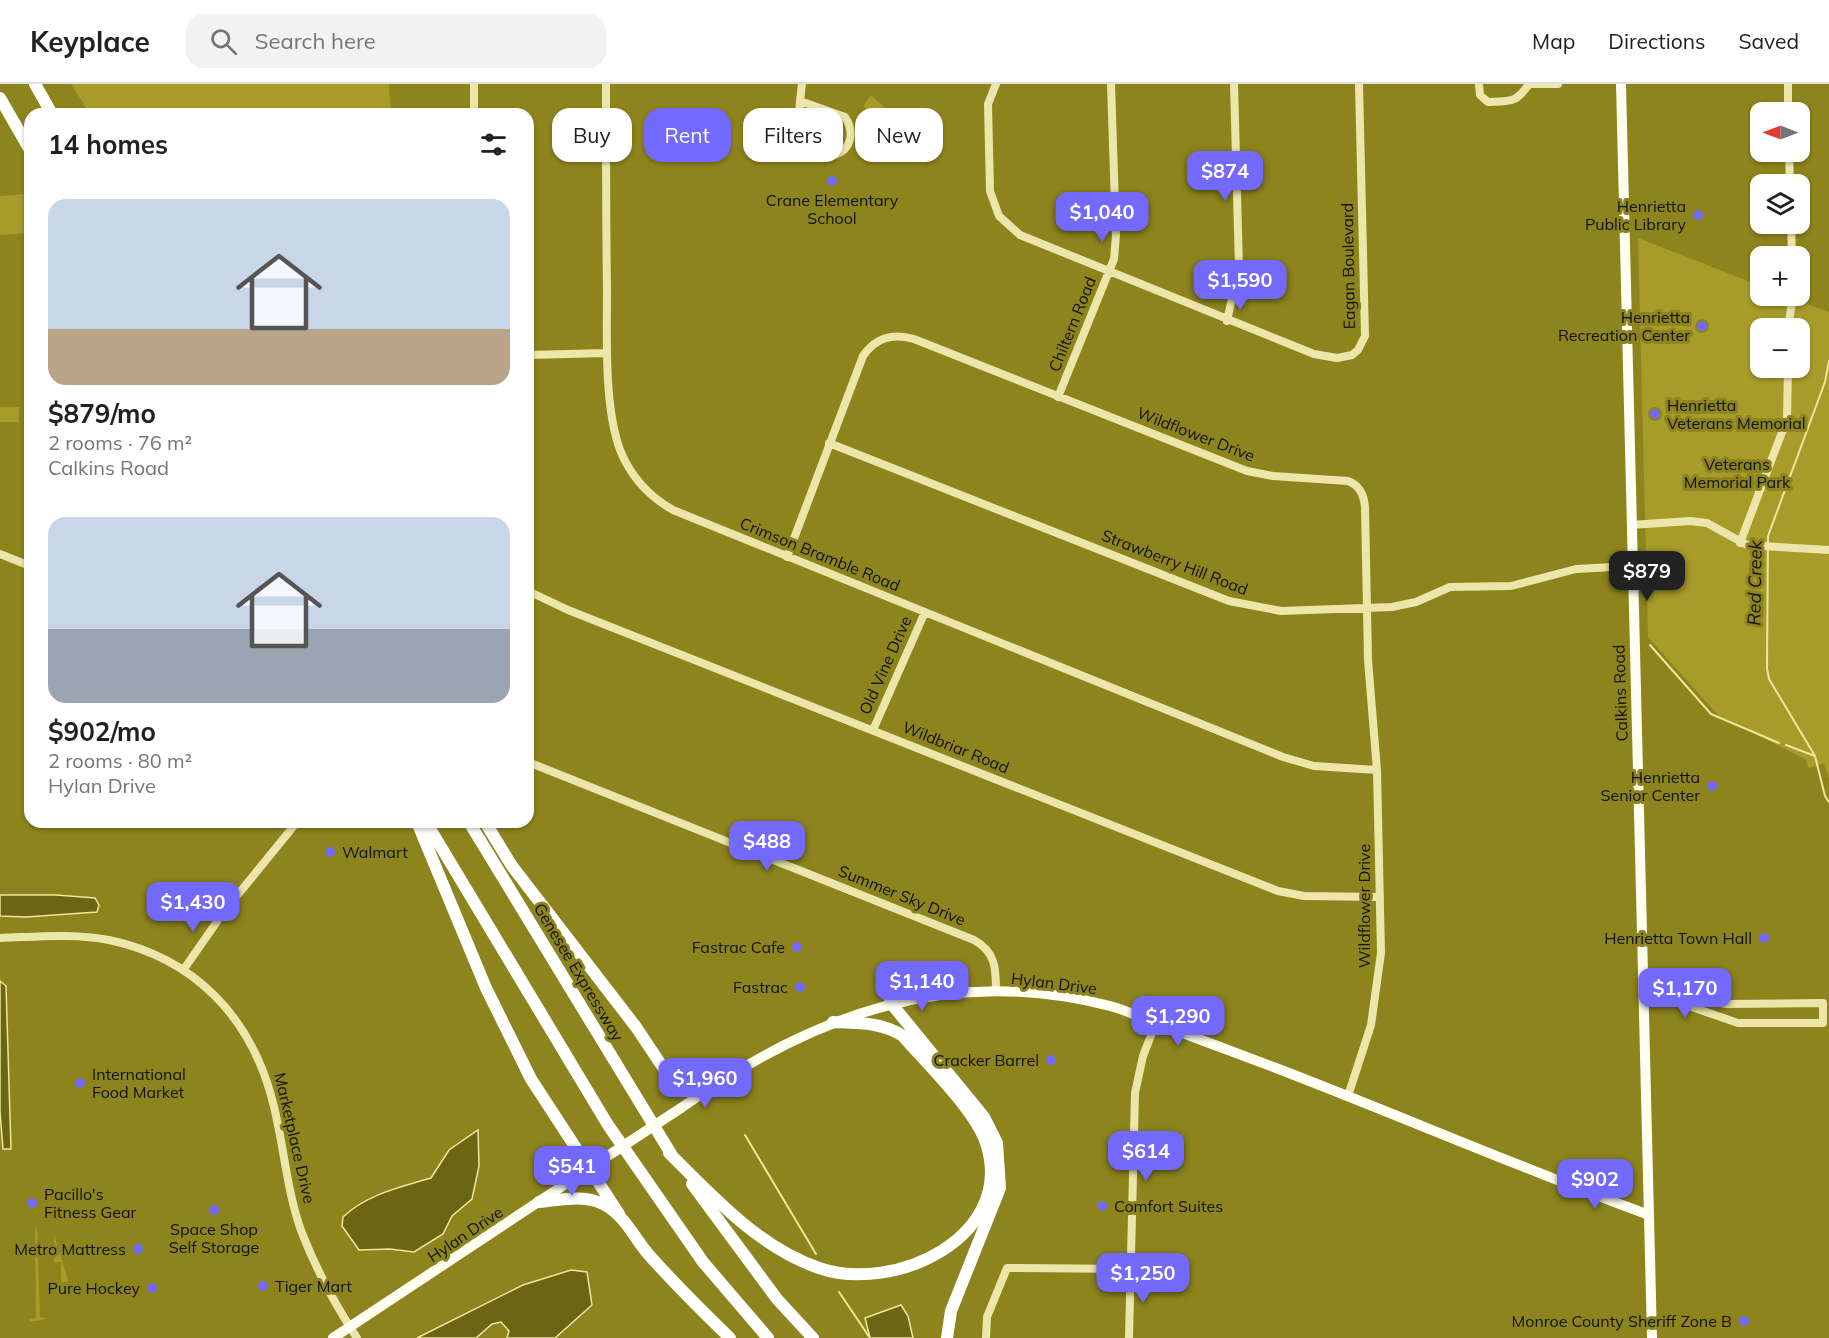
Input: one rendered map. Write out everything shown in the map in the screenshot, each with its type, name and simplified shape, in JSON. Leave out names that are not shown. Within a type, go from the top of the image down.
[{"type":"highway","points":[[34,84],[48,108]]},
{"type":"highway","points":[[0,99],[24,140]]},
{"type":"highway","points":[[419,828],[486,988],[531,1079],[592,1167],[619,1214],[662,1269],[730,1338]]},
{"type":"highway","points":[[430,828],[608,1125],[703,1262],[768,1338]]},
{"type":"highway","name":"Genesee Expressway","points":[[473,828],[669,1153],[777,1299],[813,1338]]},
{"type":"highway","points":[[489,828],[512,866],[636,1027],[666,1072],[684,1083],[712,1086]]},
{"type":"highway","points":[[890,1002],[984,1118],[997,1143],[1000,1188],[951,1311],[947,1338]]},
{"type":"highway","points":[[669,1153],[740,1222],[789,1254],[820,1268],[844,1273],[895,1271],[919,1263],[965,1235],[978,1218],[987,1193],[989,1175],[986,1144],[975,1121],[903,1036],[892,1028],[873,1024],[833,1022]]},
{"type":"highway","points":[[539,1202],[577,1198],[602,1203],[619,1214]]},
{"type":"main road","name":"Calkins Road","points":[[1621,84],[1632,566],[1647,987],[1652,1338]]},
{"type":"main road","name":"Hylan Drive","points":[[333,1338],[712,1086],[784,1044],[833,1022],[890,1002],[942,995],[996,992],[1068,997],[1113,1007],[1348,1096],[1649,1215]]},
{"type":"street","points":[[474,84],[474,108]]},
{"type":"street","name":"Crimson Bramble Road","points":[[606,84],[607,353],[615,433],[625,460],[639,484],[660,503],[787,557],[1283,757],[1323,768],[1377,770]]},
{"type":"street","points":[[800,101],[845,117],[849,123],[850,142],[843,152],[832,156],[819,156],[809,149],[802,136],[800,101],[802,84]]},
{"type":"street","name":"Eagan Boulevard","points":[[996,84],[988,104],[990,191],[999,216],[1020,235],[1227,321],[1327,358],[1352,355],[1363,344],[1366,326],[1359,84]]},
{"type":"street","name":"Chiltern Road","points":[[1058,397],[1109,272],[1116,235],[1111,84]]},
{"type":"street","points":[[1227,321],[1239,267],[1234,84]]},
{"type":"street","points":[[1479,84],[1480,95],[1488,102],[1519,98],[1529,84],[1558,84]]},
{"type":"street","points":[[1788,84],[1788,102]]},
{"type":"street","name":"Wildflower Drive","points":[[787,557],[863,356],[874,343],[887,337],[914,339],[1247,471],[1273,476],[1348,481],[1356,485],[1364,500],[1366,610],[1377,770],[1381,952],[1377,993],[1366,1040],[1348,1096]]},
{"type":"street","points":[[534,355],[607,353]]},
{"type":"street","points":[[1740,543],[1787,419],[1788,378]]},
{"type":"street","name":"Strawberry Hill Road","points":[[829,443],[1230,601],[1281,611],[1366,610],[1416,602],[1450,587],[1511,585],[1576,569],[1632,566]]},
{"type":"street","points":[[1631,525],[1690,521],[1707,523],[1740,543],[1754,546],[1829,550]]},
{"type":"street","points":[[0,555],[24,564]]},
{"type":"street","name":"Wildbriar Road","points":[[534,594],[1278,891],[1304,896],[1380,897]]},
{"type":"street","name":"Old Vine Drive","points":[[873,730],[925,612]]},
{"type":"street","name":"Summer Sky Drive","points":[[534,764],[983,945],[993,958],[996,992]]},
{"type":"street","points":[[184,969],[223,913],[292,828]]},
{"type":"street","name":"Marketplace Drive","points":[[0,938],[108,940],[146,952],[184,969],[227,1008],[244,1030],[263,1069],[302,1232],[357,1338]]},
{"type":"street","points":[[1656,982],[1726,1004],[1823,1003],[1823,1023],[1738,1023],[1657,995],[1647,987],[1656,982]]},
{"type":"street","points":[[1130,1338],[1135,1093],[1143,1056],[1156,1023]]},
{"type":"street","points":[[986,1338],[987,1317],[1007,1268],[1131,1269]]},
{"type":"green space","points":[[71,84],[389,84],[391,108],[86,108]]},
{"type":"green space","points":[[871,95],[885,108],[865,108],[863,106]]},
{"type":"green space","points":[[24,194],[24,233],[0,235],[0,196]]},
{"type":"green space","name":"Veterans Memorial Park","points":[[1638,238],[1750,282],[1750,306],[1810,305],[1829,312],[1829,779],[1824,763],[1809,768],[1805,759],[1718,715],[1648,637]]},
{"type":"green space","points":[[0,407],[19,407],[19,422],[0,422]]},
{"type":"green space","points":[[37,1227],[40,1317],[47,1319],[30,1322],[29,1319],[36,1318],[35,1230]]},
{"type":"green space","points":[[54,1235],[67,1282],[61,1282],[61,1262],[54,1262]]},
{"type":"shaded area","points":[[0,895],[95,898],[99,905],[97,912],[26,917],[0,916]]},
{"type":"shaded area","points":[[0,981],[6,986],[11,1149],[3,1149],[0,1112]]},
{"type":"shaded area","points":[[478,1130],[479,1166],[472,1199],[452,1216],[443,1234],[414,1252],[390,1249],[359,1250],[342,1226],[343,1217],[373,1197],[431,1178],[449,1150]]},
{"type":"shaded area","points":[[571,1270],[587,1272],[592,1305],[555,1338],[507,1338],[509,1331],[501,1322],[492,1324],[476,1338],[417,1338],[523,1285]]},
{"type":"shaded area","points":[[901,1305],[908,1316],[913,1338],[870,1338],[865,1318]]},
{"type":"waterway","name":"Red Creek","points":[[1829,361],[1825,382],[1768,536],[1767,668],[1769,679],[1815,756],[1825,796],[1829,802]]},
{"type":"waterway","points":[[1650,645],[1711,714],[1779,743]]},
{"type":"waterway","points":[[1786,745],[1815,756]]},
{"type":"waterway","points":[[745,1135],[816,1254]]},
{"type":"waterway","points":[[839,1292],[870,1338]]},
{"type":"place","name":"Crane Elementary School","points":[[832,181]]},
{"type":"place","name":"Henrietta Public Library","points":[[1698,215]]},
{"type":"place","name":"Henrietta Recreation Center","points":[[1702,326]]},
{"type":"place","name":"Henrietta Veterans Memorial","points":[[1655,414]]},
{"type":"place","name":"Henrietta Senior Center","points":[[1712,786]]},
{"type":"place","name":"Walmart","points":[[330,852]]},
{"type":"place","name":"Henrietta Town Hall","points":[[1764,938]]},
{"type":"place","name":"Fastrac Cafe","points":[[797,947]]},
{"type":"place","name":"Fastrac","points":[[800,987]]},
{"type":"place","name":"Cracker Barrel","points":[[1051,1060]]},
{"type":"place","name":"International Food Market","points":[[80,1083]]},
{"type":"place","name":"Pacillo's Fitness Gear","points":[[32,1203]]},
{"type":"place","name":"Comfort Suites","points":[[1102,1206]]},
{"type":"place","name":"Space Shop Self Storage","points":[[214,1210]]},
{"type":"place","name":"Metro Mattress","points":[[138,1249]]},
{"type":"place","name":"Tiger Mart","points":[[263,1286]]},
{"type":"place","name":"Pure Hockey","points":[[152,1288]]},
{"type":"place","name":"Monroe County Sheriff Zone B","points":[[1744,1321]]}]
